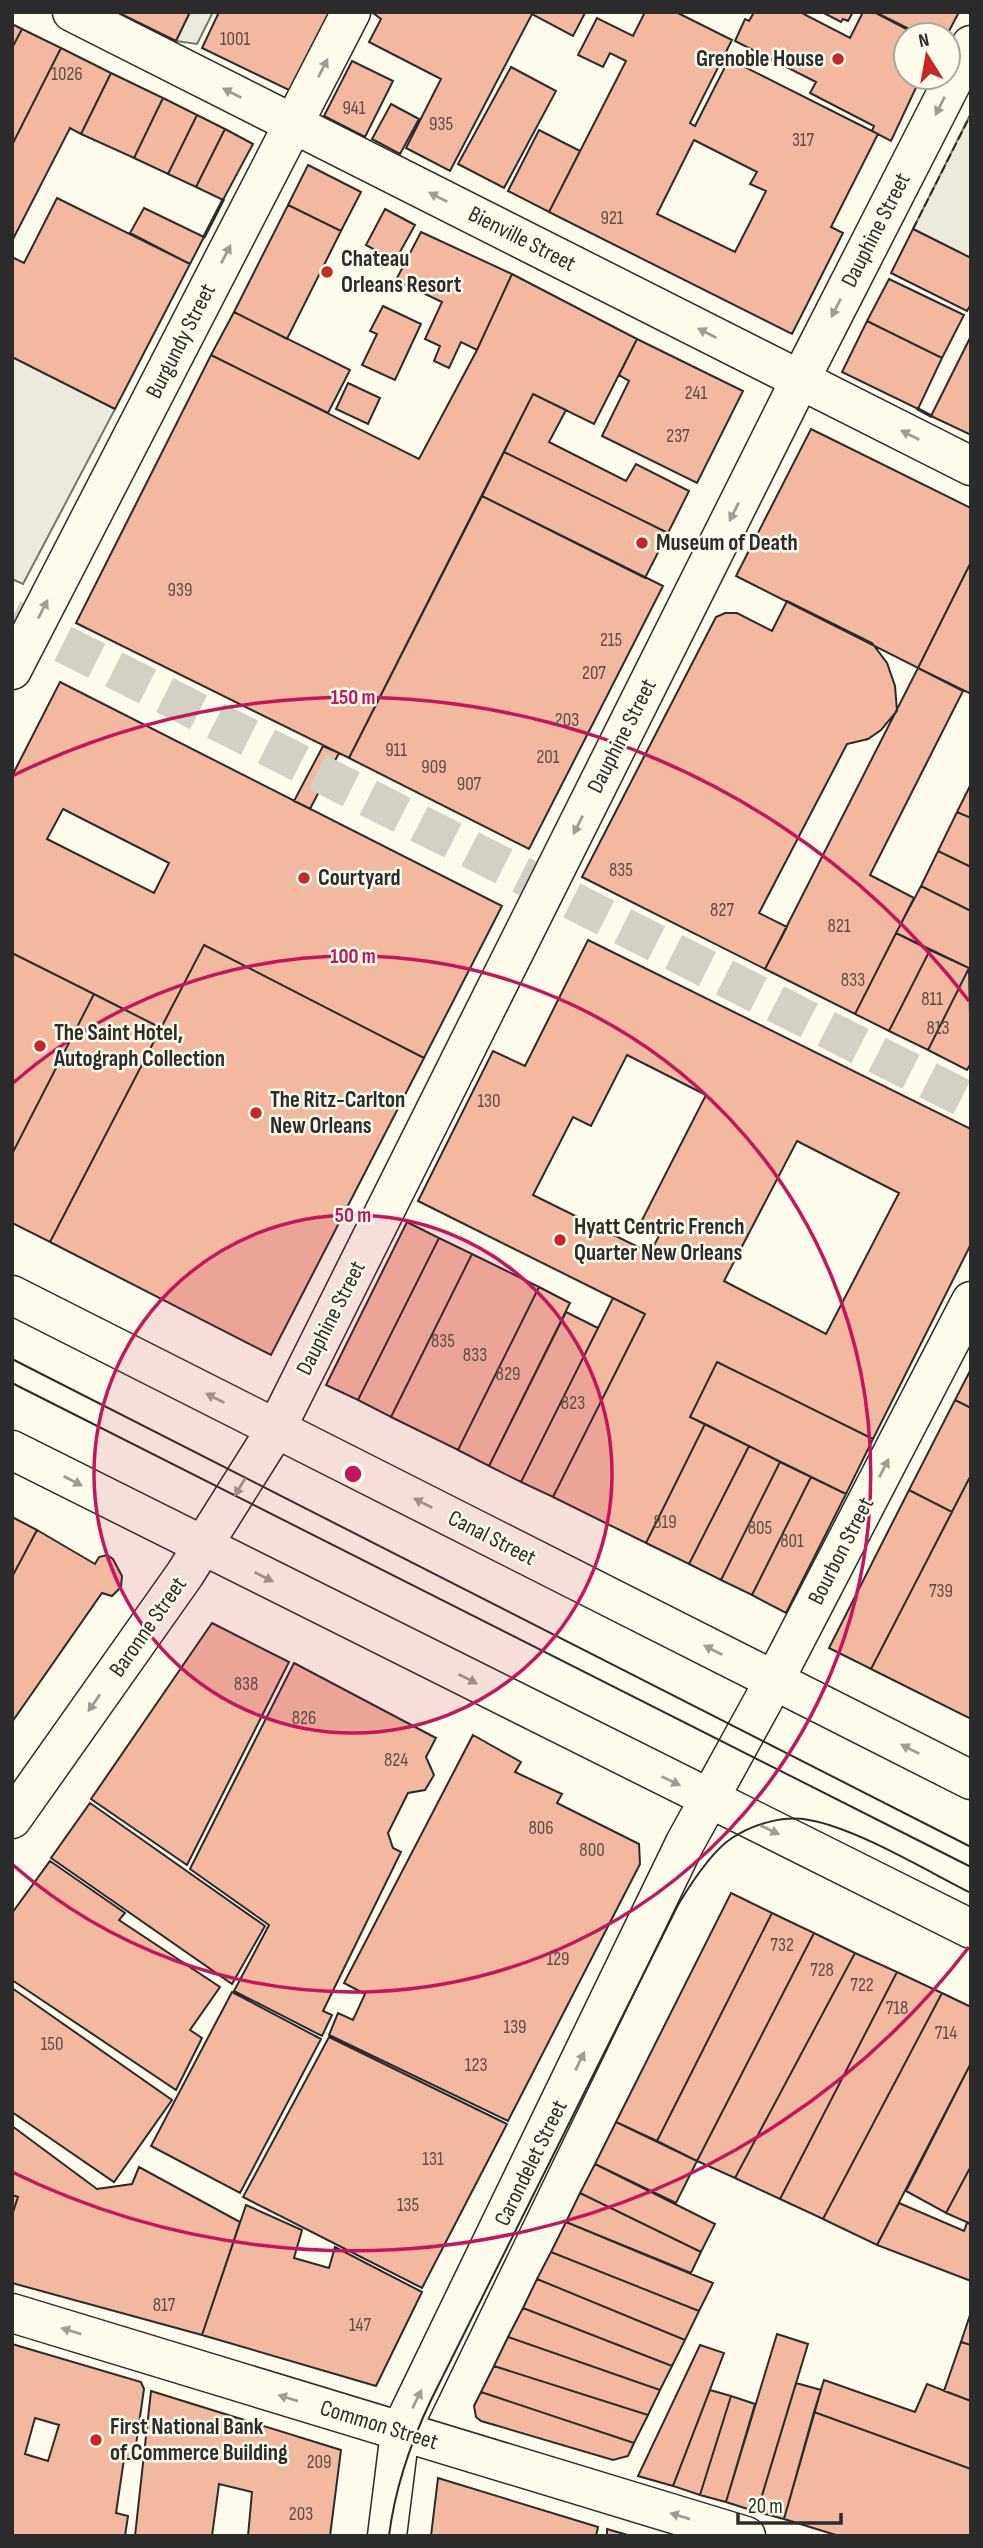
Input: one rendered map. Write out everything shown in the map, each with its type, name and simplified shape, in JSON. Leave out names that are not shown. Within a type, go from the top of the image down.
[{"type":"street","name":"Bienville Street","points":[[72,12],[971,466]]},
{"type":"street","name":"Burgundy Street","points":[[12,670],[351,12]]},
{"type":"street","name":"Dauphine Street","points":[[276,1429],[800,380],[971,45]]},
{"type":"street","name":"Canal Street","points":[[12,1296],[971,1780]]},
{"type":"street","name":"Bourbon Street","points":[[708,1800],[774,1681],[971,1301]]},
{"type":"street","name":"Baronne Street","points":[[12,1819],[203,1547],[276,1429]]},
{"type":"street","points":[[12,1450],[708,1800],[971,1929]]},
{"type":"street","name":"Carondelet Street","points":[[387,2536],[400,2432],[708,1800]]},
{"type":"street","name":"Common Street","points":[[12,2314],[746,2536]]},
{"type":"shaded area","points":[[190,12],[213,12],[197,44],[176,41]]},
{"type":"shaded area","points":[[971,113],[971,258],[913,229]]},
{"type":"shaded area","points":[[12,357],[115,409],[23,584],[12,579]]},
{"type":"building","points":[[117,12],[190,12],[176,41]]},
{"type":"building","points":[[219,12],[332,12],[293,92],[202,48]]},
{"type":"building","points":[[372,12],[585,13],[573,36],[532,14],[450,171],[406,148],[441,79],[369,42],[381,19]]},
{"type":"building","points":[[645,12],[676,12],[732,40],[690,123],[695,126],[729,59],[878,134],[831,227],[843,233],[792,334],[549,212],[626,61],[610,53],[603,67],[578,55],[597,18],[633,36]],"holes":[[[694,140],[757,172],[750,184],[766,191],[735,252],[657,214]]]},
{"type":"building","name":"Grenoble House","points":[[750,12],[800,12],[850,38],[863,12],[874,12],[892,21],[892,91],[914,91],[891,141],[872,131],[874,126],[810,93],[816,82],[735,41],[745,19],[749,21],[753,14]]},
{"type":"building","points":[[822,12],[853,12],[848,21],[843,19],[841,22]]},
{"type":"building","points":[[875,12],[959,12],[954,21],[893,21]]},
{"type":"building","points":[[12,24],[22,29],[12,48]]},
{"type":"building","points":[[22,29],[61,48],[12,145],[12,48]]},
{"type":"building","points":[[61,48],[111,73],[81,134],[70,128],[12,241],[12,145]]},
{"type":"building","points":[[352,61],[393,81],[365,137],[324,116]]},
{"type":"building","points":[[511,67],[556,91],[504,188],[458,164]]},
{"type":"building","points":[[111,73],[163,98],[134,158],[81,134]]},
{"type":"building","points":[[163,98],[197,115],[168,174],[134,158]]},
{"type":"building","points":[[391,104],[419,119],[400,154],[372,139]]},
{"type":"building","points":[[197,115],[225,129],[196,187],[168,174]]},
{"type":"building","points":[[225,129],[253,144],[223,200],[196,187]]},
{"type":"building","points":[[539,130],[580,151],[549,212],[508,191]]},
{"type":"building","points":[[308,165],[361,192],[341,231],[288,205]]},
{"type":"building","points":[[57,198],[190,264],[115,409],[12,357],[12,257],[24,263]]},
{"type":"building","points":[[288,205],[341,231],[287,339],[234,312]]},
{"type":"building","points":[[144,208],[204,237],[190,264],[130,233]]},
{"type":"building","points":[[385,209],[415,225],[395,261],[366,245]]},
{"type":"building","points":[[913,229],[971,258],[971,304],[967,311],[891,273]]},
{"type":"building","points":[[421,232],[512,274],[477,350],[461,342],[449,368],[434,361],[440,346],[425,339],[442,302],[396,280]]},
{"type":"building","points":[[512,274],[637,339],[594,424],[533,394],[349,758],[76,623],[211,355],[419,459],[477,350]]},
{"type":"building","points":[[889,279],[964,315],[942,358],[867,321]]},
{"type":"building","points":[[383,306],[421,324],[395,380],[362,365],[377,334],[370,331]]},
{"type":"building","points":[[234,312],[350,370],[328,413],[211,355]]},
{"type":"building","points":[[867,321],[942,358],[918,409],[842,372]]},
{"type":"building","points":[[971,336],[971,435],[931,416]]},
{"type":"building","points":[[637,339],[743,391],[697,483],[602,436],[629,381],[619,375]]},
{"type":"building","points":[[348,383],[380,398],[368,424],[336,409]]},
{"type":"building","points":[[533,394],[566,410],[549,442],[626,481],[636,464],[689,491],[668,533],[504,452]]},
{"type":"building","points":[[811,429],[971,508],[971,562],[918,668],[736,576]]},
{"type":"building","points":[[504,452],[668,533],[645,578],[482,496]]},
{"type":"building","points":[[482,496],[663,586],[529,849],[349,758]]},
{"type":"building","points":[[971,562],[971,694],[918,668]]},
{"type":"building","points":[[787,601],[872,643],[887,663],[895,686],[897,711],[881,730],[868,739],[847,744],[759,913],[787,927],[765,969],[582,877],[716,617],[725,613],[737,613],[772,631]]},
{"type":"building","points":[[918,668],[963,691],[870,875],[914,898],[855,1014],[765,969]]},
{"type":"building","name":"Courtyard","points":[[60,682],[502,906],[424,1058],[204,945],[161,1028],[12,953],[12,776]],"holes":[[[63,809],[169,863],[154,893],[47,839]]]},
{"type":"building","points":[[323,746],[339,753],[310,809],[294,801]]},
{"type":"building","points":[[971,784],[971,818],[957,812]]},
{"type":"building","points":[[957,812],[971,818],[971,867],[938,851]]},
{"type":"building","points":[[938,851],[971,867],[971,911],[921,886]]},
{"type":"building","points":[[921,886],[971,911],[971,969],[896,933]]},
{"type":"building","points":[[896,933],[930,950],[889,1031],[855,1014]]},
{"type":"building","name":"Hyatt Centric French Quarter New Orleans","points":[[588,940],[971,1129],[971,1244],[873,1439],[717,1362],[690,1417],[705,1424],[646,1543],[553,1497],[645,1314],[418,1201],[493,1051],[525,1066]],"holes":[[[627,1055],[706,1095],[639,1226],[659,1236],[650,1253],[533,1195],[573,1117],[591,1126]],[[797,1141],[899,1193],[826,1334],[724,1281]]]},
{"type":"building","name":"The Ritz-Carlton New Orleans","points":[[204,945],[424,1058],[271,1355],[50,1242]]},
{"type":"building","points":[[930,950],[969,968],[928,1050],[889,1031]]},
{"type":"building","name":"The Saint Hotel, Autograph Collection","points":[[12,953],[94,994],[12,1154]]},
{"type":"building","points":[[969,968],[971,1063],[967,1070],[928,1050]]},
{"type":"building","points":[[94,994],[161,1028],[50,1242],[12,1223],[12,1154]]},
{"type":"building","points":[[407,1222],[439,1238],[358,1400],[326,1385]]},
{"type":"building","points":[[439,1238],[472,1254],[391,1417],[358,1400]]},
{"type":"building","points":[[472,1254],[539,1287],[458,1450],[391,1417]]},
{"type":"building","points":[[539,1287],[570,1303],[489,1466],[458,1450]]},
{"type":"building","points":[[613,1298],[645,1314],[553,1497],[521,1482]]},
{"type":"building","points":[[566,1312],[598,1328],[521,1482],[489,1466]]},
{"type":"building","points":[[717,1362],[873,1439],[846,1494],[690,1417]]},
{"type":"building","points":[[971,1369],[971,1408],[955,1400]]},
{"type":"building","points":[[955,1400],[971,1408],[971,1475],[952,1512],[909,1490]]},
{"type":"building","points":[[705,1424],[749,1446],[689,1564],[646,1543]]},
{"type":"building","points":[[749,1446],[780,1462],[721,1580],[689,1564]]},
{"type":"building","points":[[780,1462],[811,1477],[752,1595],[721,1580]]},
{"type":"building","points":[[971,1475],[971,1719],[871,1669]]},
{"type":"building","points":[[811,1477],[846,1494],[786,1613],[752,1595]]},
{"type":"building","points":[[909,1490],[952,1512],[871,1669],[829,1648]]},
{"type":"building","points":[[12,1517],[37,1530],[12,1577]]},
{"type":"building","points":[[37,1530],[95,1564],[99,1557],[107,1555],[113,1559],[122,1576],[121,1587],[112,1596],[102,1593],[12,1722],[12,1577]]},
{"type":"building","points":[[212,1623],[289,1662],[187,1865],[91,1799]]},
{"type":"building","points":[[294,1663],[436,1738],[426,1757],[434,1775],[425,1790],[408,1793],[388,1833],[393,1848],[401,1852],[323,2011],[332,2015],[322,2036],[234,1991],[269,1925],[190,1869]]},
{"type":"building","points":[[473,1735],[521,1762],[515,1772],[562,1794],[557,1803],[639,1844],[640,1864],[508,2121],[329,2035],[338,2013],[353,2020],[365,1994],[344,1983]]},
{"type":"building","points":[[90,1803],[265,1926],[232,1984],[51,1858]]},
{"type":"building","points":[[50,1861],[125,1913],[119,1920],[220,1987],[190,2030],[202,2038],[176,2090],[12,1980],[12,1913]]},
{"type":"building","points":[[731,1893],[772,1913],[657,2141],[616,2122]]},
{"type":"building","points":[[772,1913],[814,1933],[697,2161],[657,2141]]},
{"type":"building","points":[[814,1933],[855,1953],[735,2178],[697,2161]]},
{"type":"building","points":[[855,1953],[897,1972],[780,2199],[735,2178]]},
{"type":"building","points":[[897,1972],[942,1993],[823,2219],[780,2199]]},
{"type":"building","points":[[12,1988],[172,2100],[114,2182],[12,2112]]},
{"type":"building","points":[[232,1992],[321,2039],[240,2193],[151,2146]]},
{"type":"building","points":[[942,1993],[971,2007],[971,2063],[877,2245],[823,2219]]},
{"type":"building","points":[[329,2037],[507,2124],[422,2288],[243,2197]]},
{"type":"building","points":[[971,2063],[971,2166],[946,2213],[906,2191]]},
{"type":"building","points":[[616,2122],[697,2161],[676,2203],[595,2164]]},
{"type":"building","points":[[12,2126],[97,2189],[132,2184],[139,2167],[240,2222],[202,2335],[12,2283],[12,2215],[18,2197],[12,2195]]},
{"type":"building","points":[[595,2164],[715,2224],[701,2252],[580,2193]]},
{"type":"building","points":[[971,2166],[971,2224],[946,2213]]},
{"type":"building","points":[[580,2193],[701,2252],[691,2273],[566,2222]]},
{"type":"building","points":[[12,2195],[18,2197],[12,2215]]},
{"type":"building","points":[[899,2203],[964,2231],[967,2223],[971,2224],[971,2281],[877,2245]]},
{"type":"building","points":[[246,2205],[302,2230],[294,2258],[329,2268],[335,2247],[422,2292],[376,2386],[202,2335]]},
{"type":"building","points":[[566,2222],[713,2283],[699,2311],[551,2252]]},
{"type":"building","points":[[551,2252],[699,2311],[685,2340],[537,2279]]},
{"type":"building","points":[[537,2279],[685,2340],[672,2366],[523,2308]]},
{"type":"building","points":[[523,2308],[672,2366],[660,2390],[508,2337]]},
{"type":"building","points":[[971,2312],[971,2345],[961,2342]]},
{"type":"building","points":[[777,2334],[808,2344],[757,2512],[726,2502]]},
{"type":"building","points":[[508,2337],[660,2390],[648,2415],[494,2366]]},
{"type":"building","points":[[961,2342],[971,2345],[971,2401],[944,2391]]},
{"type":"building","name":"First National Bank of Commerce Building","points":[[12,2344],[141,2382],[144,2389],[134,2459],[124,2459],[116,2513],[128,2516],[125,2536],[12,2536]],"holes":[[[35,2418],[59,2425],[48,2461],[25,2454]]]},
{"type":"building","points":[[700,2345],[724,2353],[673,2486],[638,2476]]},
{"type":"building","points":[[494,2366],[648,2415],[634,2443],[481,2392]]},
{"type":"building","points":[[824,2380],[915,2412],[927,2384],[971,2401],[971,2469],[814,2412]]},
{"type":"building","points":[[796,2383],[821,2390],[784,2519],[757,2512]]},
{"type":"building","points":[[710,2390],[731,2396],[700,2495],[673,2486]]},
{"type":"building","points":[[151,2391],[341,2450],[330,2536],[248,2536],[252,2492],[219,2484],[212,2536],[135,2536]]},
{"type":"building","points":[[481,2392],[634,2443],[628,2456],[613,2460],[481,2421],[476,2417],[474,2406]]},
{"type":"building","points":[[731,2396],[755,2404],[726,2502],[700,2495]]},
{"type":"building","points":[[814,2412],[971,2469],[971,2536],[839,2536],[784,2519]]},
{"type":"building","points":[[438,2478],[598,2527],[596,2536],[431,2536]]},
{"type":"building","points":[[607,2529],[631,2536],[607,2536]]},
{"type":"tunnel","points":[[12,618],[971,1102]]},
{"type":"tram line","points":[[12,1359],[971,1847]]},
{"type":"tram line","points":[[12,1383],[971,1867]]},
{"type":"tram line","points":[[389,2536],[404,2466],[431,2400],[678,1905],[717,1851],[732,1838],[759,1825],[779,1820],[809,1820],[869,1841],[971,1893]]},
{"type":"fence","points":[[913,229],[971,114]]},
{"type":"wall","points":[[204,237],[223,200]]},
{"type":"wall","points":[[918,409],[931,416]]},
{"type":"place","name":"Grenoble House","points":[[838,59]]},
{"type":"place","name":"Chateau Orleans Resort","points":[[327,272]]},
{"type":"place","name":"Museum of Death","points":[[642,543]]},
{"type":"place","name":"Courtyard","points":[[304,878]]},
{"type":"place","name":"The Saint Hotel, Autograph Collection","points":[[40,1046]]},
{"type":"place","name":"The Ritz-Carlton New Orleans","points":[[256,1113]]},
{"type":"place","name":"Hyatt Centric French Quarter New Orleans","points":[[560,1240]]},
{"type":"place","name":"First National Bank of Commerce Building","points":[[96,2440]]}]
